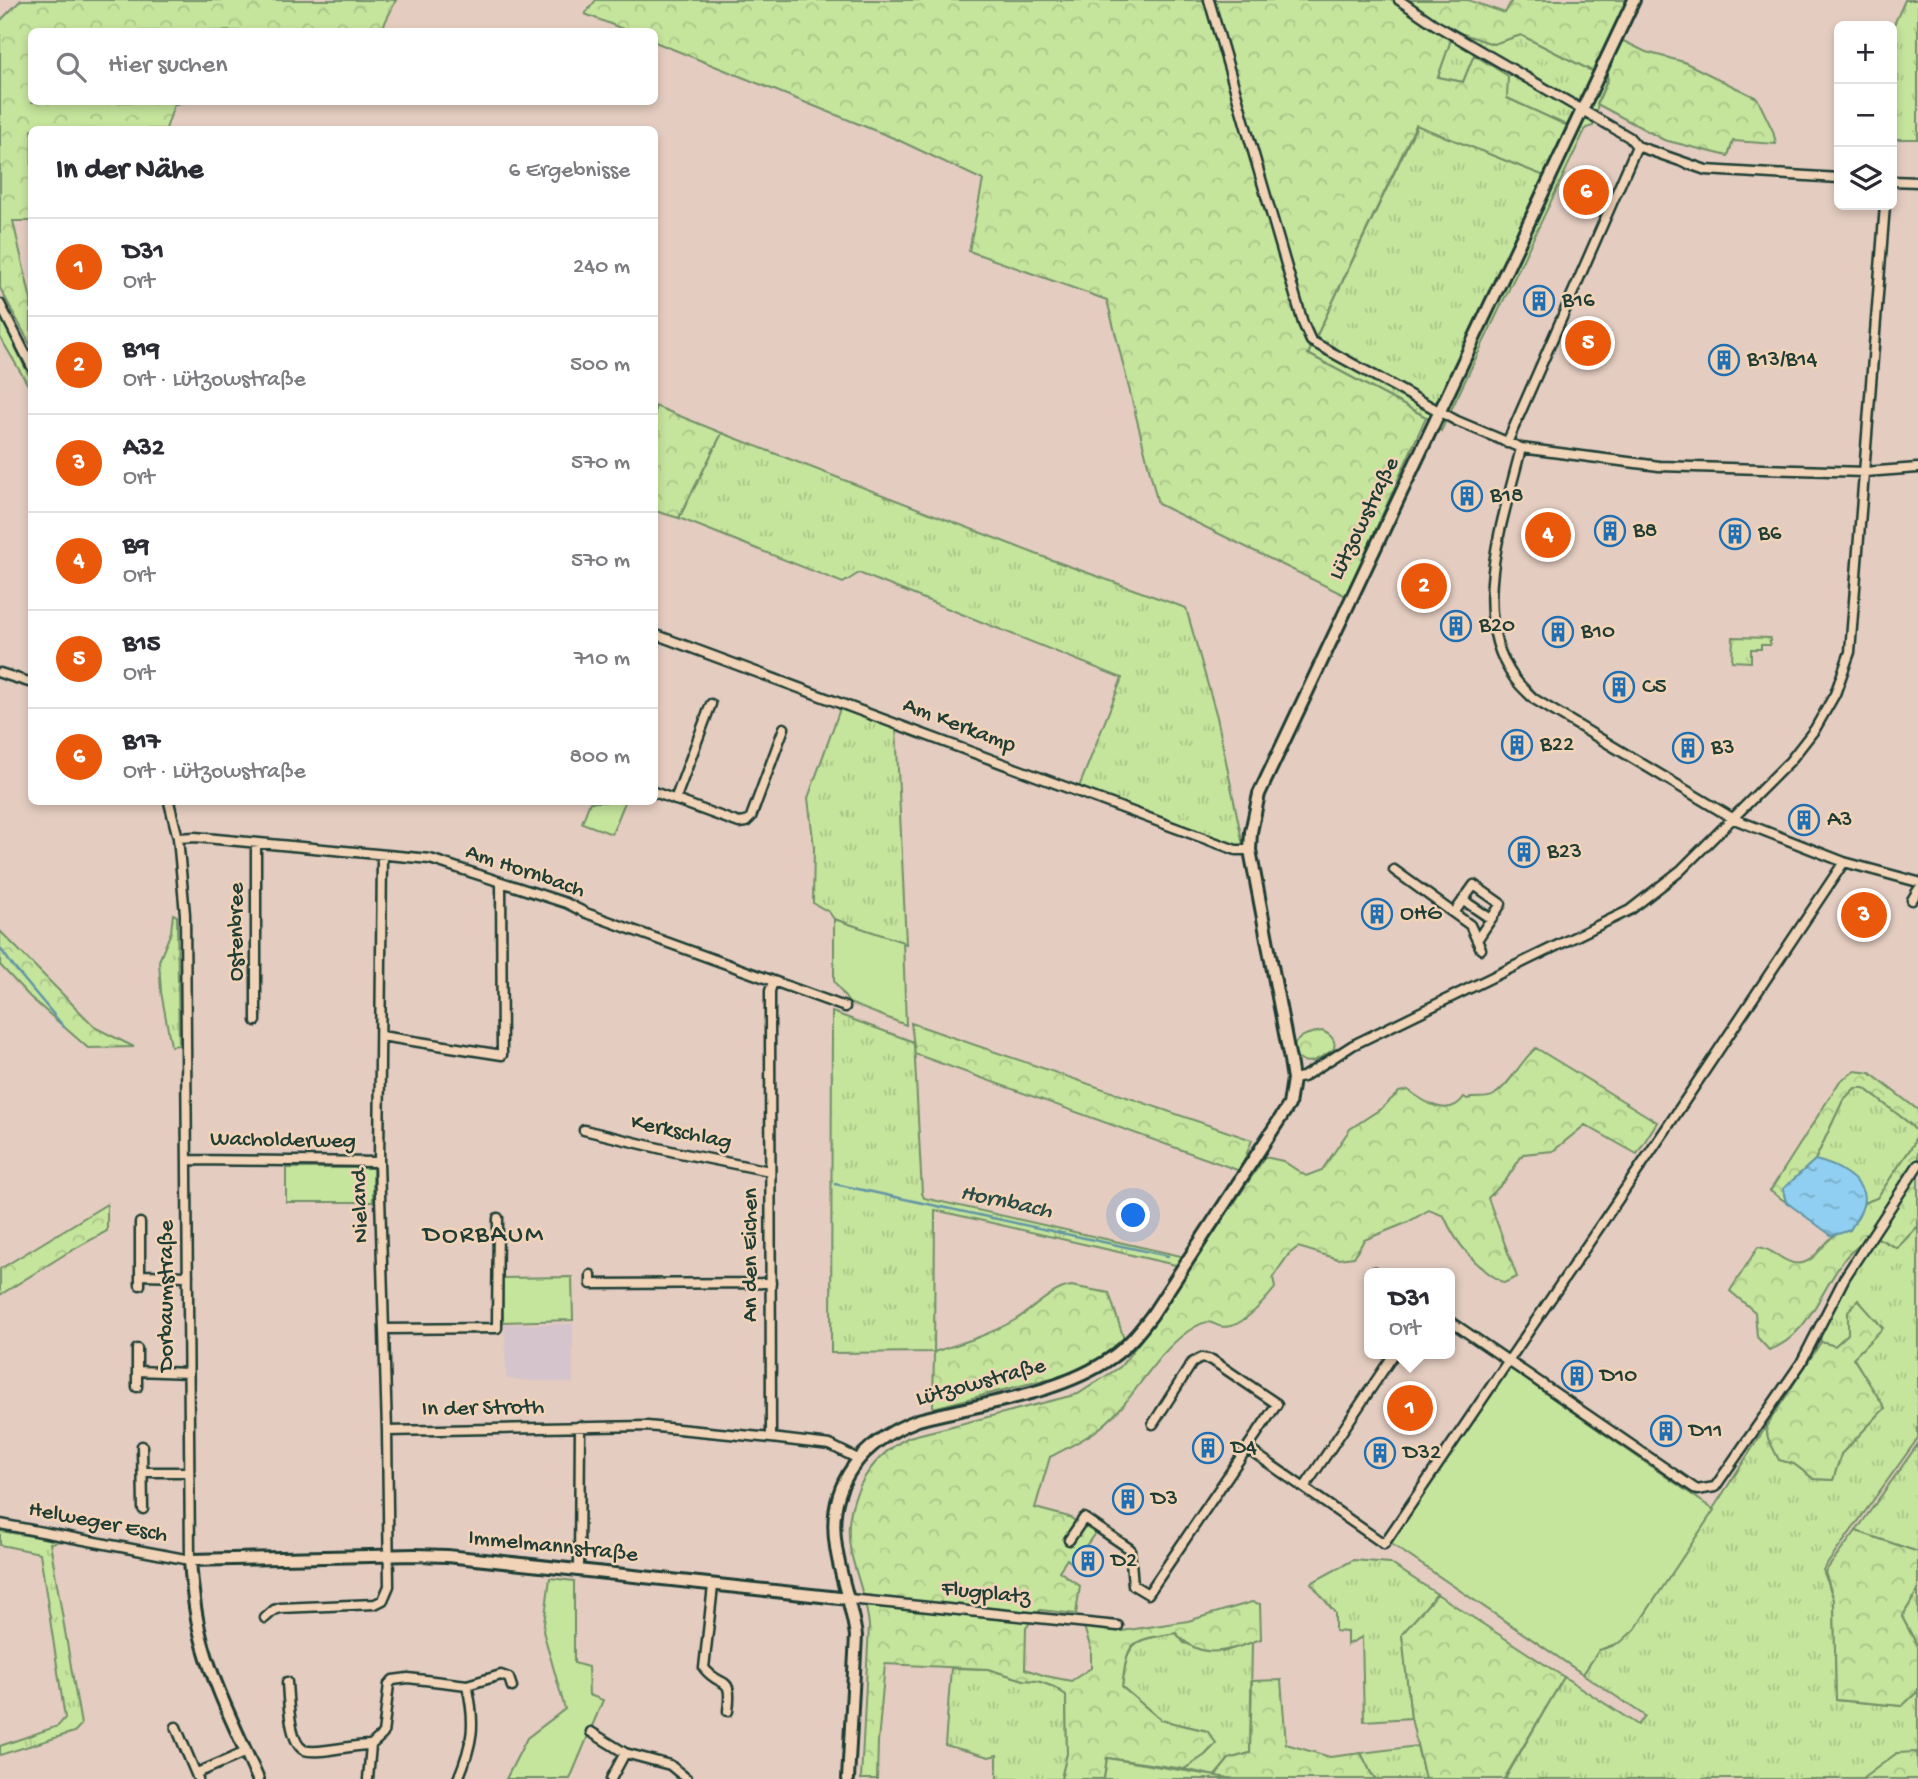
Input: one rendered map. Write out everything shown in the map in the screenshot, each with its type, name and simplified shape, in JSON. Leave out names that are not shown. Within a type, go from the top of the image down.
[{"type":"street","points":[[1209,0],[1307,335],[1311,341],[1440,412],[1521,448],[1660,466],[1865,472],[1918,468]]},
{"type":"street","points":[[1399,0],[1434,24],[1629,137],[1637,146],[1706,170],[1834,178]]},
{"type":"street","name":"Lützowstraße","points":[[848,1779],[856,1636],[836,1548],[834,1523],[839,1495],[846,1477],[858,1459],[884,1435],[901,1426],[1069,1381],[1096,1368],[1126,1346],[1152,1315],[1289,1105],[1293,1079],[1250,850],[1252,820],[1259,794],[1634,0]]},
{"type":"street","points":[[1507,443],[1637,146]]},
{"type":"street","points":[[1897,181],[1918,182]]},
{"type":"street","points":[[1293,1079],[1303,1077],[1353,1045],[1630,910],[1680,872],[1790,761],[1815,729],[1835,694],[1850,652],[1885,210]]},
{"type":"street","points":[[0,304],[28,360]]},
{"type":"street","points":[[1521,448],[1492,570],[1490,595],[1494,633],[1515,680],[1534,699],[1734,819],[1844,862],[1918,882]]},
{"type":"street","name":"Am Kerkamp","points":[[658,635],[1236,850],[1250,850]]},
{"type":"street","points":[[0,673],[28,683]]},
{"type":"street","points":[[675,800],[711,704]]},
{"type":"street","points":[[658,794],[738,823],[746,822],[751,817],[783,728]]},
{"type":"street","name":"Dorbaumstraße","points":[[170,805],[178,838],[185,914],[190,1560],[193,1595],[202,1644],[258,1779]]},
{"type":"street","name":"Am Hornbach","points":[[178,838],[195,837],[430,859],[566,903],[586,913],[845,1007]]},
{"type":"street","name":"Ostenbree","points":[[256,844],[257,1021]]},
{"type":"street","name":"Nieland","points":[[382,856],[379,1162],[387,1431],[387,1556]]},
{"type":"street","points":[[1247,1448],[1384,1544],[1844,862]]},
{"type":"street","points":[[1394,870],[1470,925],[1482,949]]},
{"type":"street","points":[[382,1036],[502,1055],[501,882]]},
{"type":"street","points":[[1454,913],[1474,885],[1500,904],[1476,940]]},
{"type":"street","points":[[1912,900],[1918,890]]},
{"type":"street","points":[[1463,900],[1491,919]]},
{"type":"street","name":"An den Eichen","points":[[771,1438],[769,1016],[773,982]]},
{"type":"street","name":"Kerkschlag","points":[[583,1130],[770,1171]]},
{"type":"street","name":"Wacholderweg","points":[[187,1160],[379,1162]]},
{"type":"street","points":[[1455,1324],[1697,1490],[1715,1487],[1801,1363],[1844,1277],[1918,1165]]},
{"type":"street","points":[[384,1329],[497,1328],[498,1218]]},
{"type":"street","points":[[140,1223],[140,1285]]},
{"type":"street","points":[[140,1275],[188,1276]]},
{"type":"street","points":[[591,1275],[591,1284],[771,1283]]},
{"type":"street","points":[[137,1349],[137,1387]]},
{"type":"street","points":[[1069,1540],[1084,1518],[1130,1549],[1133,1585],[1148,1594],[1277,1404],[1212,1360],[1201,1358],[1192,1363],[1153,1424]]},
{"type":"street","points":[[1304,1488],[1391,1359]]},
{"type":"street","points":[[137,1371],[188,1373]]},
{"type":"street","points":[[579,1571],[580,1426]]},
{"type":"street","name":"In der Stroth","points":[[387,1431],[580,1426],[663,1427],[771,1438]]},
{"type":"street","points":[[771,1438],[830,1445],[858,1459]]},
{"type":"street","points":[[142,1446],[143,1509]]},
{"type":"street","points":[[143,1472],[189,1472]]},
{"type":"street","name":"Helweger Esch","points":[[0,1524],[190,1560]]},
{"type":"street","points":[[265,1618],[280,1608],[375,1604],[383,1600],[387,1593],[387,1556]]},
{"type":"street","name":"Immelmannstraße","points":[[190,1560],[447,1556],[849,1599]]},
{"type":"street","points":[[713,1586],[704,1668],[710,1676],[724,1681],[730,1691],[728,1711]]},
{"type":"street","name":"Flugplatz","points":[[849,1599],[1118,1626]]},
{"type":"street","points":[[287,1682],[288,1707],[298,1745],[305,1750],[318,1751],[371,1745],[383,1734],[389,1684],[393,1680],[408,1678],[467,1685],[501,1675],[509,1678],[512,1687]]},
{"type":"street","points":[[458,1779],[473,1735],[473,1709],[467,1685]]},
{"type":"street","points":[[176,1727],[198,1776],[246,1752]]},
{"type":"street","points":[[591,1732],[625,1754],[670,1765],[687,1779]]},
{"type":"street","points":[[368,1779],[371,1745]]},
{"type":"street","points":[[611,1779],[625,1754]]},
{"type":"shaded area","points":[[505,1324],[573,1324],[573,1383],[506,1379]]},
{"type":"green space","points":[[21,0],[396,0],[382,28],[28,28],[28,105],[174,105],[167,126],[28,126],[28,221],[13,221],[28,287],[28,340],[0,288],[0,21]]},
{"type":"green space","points":[[596,0],[1468,0],[1505,13],[1512,0],[1630,0],[1613,36],[1646,52],[1684,62],[1757,98],[1773,131],[1776,144],[1733,141],[1728,156],[1664,140],[1597,104],[1608,79],[1606,72],[1590,70],[1521,35],[1493,44],[1454,31],[1438,77],[1463,82],[1474,55],[1508,76],[1507,98],[1570,127],[1547,177],[1416,125],[1308,354],[1426,417],[1346,596],[1158,504],[1107,300],[969,251],[983,180],[896,139],[658,43],[658,28],[620,28],[585,14]]},
{"type":"green space","points":[[1905,0],[1918,0],[1918,139],[1897,139],[1896,21]]},
{"type":"green space","points":[[1454,30],[1493,44],[1521,35],[1590,70],[1606,72],[1607,76],[1593,126],[1586,128],[1441,431],[1426,417],[1308,354],[1417,125],[1547,177],[1570,127],[1507,98],[1474,56],[1463,82],[1438,77]]},
{"type":"green space","points":[[0,315],[28,374],[28,385],[0,337]]},
{"type":"green space","points":[[658,407],[722,433],[679,518],[658,512]]},
{"type":"green space","points":[[722,433],[1049,559],[1186,608],[1217,717],[1243,845],[1230,846],[1076,795],[1122,678],[859,573],[843,583],[679,518]]},
{"type":"green space","points":[[1733,637],[1770,638],[1770,645],[1751,649],[1751,662],[1732,661]]},
{"type":"green space","points":[[841,706],[896,726],[906,944],[834,919],[829,912],[813,903],[814,847],[808,798]]},
{"type":"green space","points":[[589,805],[624,805],[612,834],[582,823]]},
{"type":"green space","points":[[173,914],[177,916],[179,1045],[171,1046],[161,992],[159,961],[171,932]]},
{"type":"green space","points":[[834,919],[903,942],[906,1025],[849,1003],[834,981]]},
{"type":"green space","points":[[0,931],[96,1028],[134,1047],[88,1048],[30,997],[0,965]]},
{"type":"green space","points":[[832,1012],[914,1042],[924,1198],[1185,1257],[1180,1266],[935,1210],[934,1352],[831,1353]]},
{"type":"green space","points":[[911,1023],[1252,1140],[1240,1171],[915,1054]]},
{"type":"green space","points":[[1322,1031],[1332,1038],[1335,1044],[1333,1050],[1310,1062],[1295,1057],[1293,1046],[1299,1039]]},
{"type":"green space","points":[[1536,1048],[1657,1122],[1637,1154],[1585,1125],[1553,1151],[1523,1154],[1506,1180],[1488,1198],[1517,1277],[1504,1283],[1485,1271],[1461,1246],[1444,1216],[1429,1210],[1406,1223],[1364,1240],[1354,1257],[1338,1259],[1298,1247],[1289,1254],[1273,1277],[1275,1288],[1249,1316],[1231,1326],[1224,1327],[1209,1322],[1187,1332],[1163,1354],[1124,1405],[1101,1427],[1050,1457],[1035,1508],[1069,1517],[1095,1533],[1073,1564],[1067,1559],[1059,1571],[1080,1586],[1076,1614],[1040,1610],[1026,1628],[1025,1669],[1071,1681],[1091,1668],[1091,1649],[1084,1627],[1122,1631],[1188,1621],[1252,1602],[1260,1604],[1261,1639],[1227,1650],[1206,1651],[1186,1642],[1176,1633],[1139,1641],[1129,1651],[1122,1687],[1161,1720],[1207,1731],[1216,1743],[1205,1755],[1184,1769],[1107,1758],[1104,1779],[1061,1779],[1067,1754],[1066,1695],[1054,1687],[988,1669],[885,1664],[877,1779],[861,1779],[869,1626],[851,1553],[850,1518],[860,1485],[880,1458],[909,1437],[1078,1394],[1120,1367],[1149,1330],[1265,1157],[1283,1161],[1306,1176],[1322,1170],[1350,1129],[1382,1108],[1399,1092],[1408,1090],[1429,1103],[1444,1108],[1458,1104],[1464,1097],[1467,1099],[1491,1096],[1506,1084]]},
{"type":"green space","points":[[1855,1071],[1870,1073],[1918,1110],[1918,1226],[1897,1248],[1872,1235],[1856,1248],[1838,1268],[1814,1309],[1795,1334],[1769,1350],[1757,1337],[1755,1312],[1730,1291],[1758,1247],[1768,1249],[1793,1263],[1812,1258],[1834,1236],[1850,1230],[1864,1203],[1877,1198],[1913,1145],[1917,1132],[1909,1123],[1864,1088],[1855,1088],[1843,1100],[1815,1160],[1783,1189],[1786,1202],[1770,1191],[1840,1081]]},
{"type":"green space","points":[[1855,1088],[1864,1088],[1917,1132],[1913,1145],[1877,1198],[1864,1203],[1861,1190],[1815,1160],[1843,1100]]},
{"type":"green space","points":[[286,1168],[373,1168],[373,1202],[286,1202]]},
{"type":"green space","points":[[107,1204],[107,1231],[0,1295],[0,1269]]},
{"type":"green space","points":[[1918,1226],[1918,1438],[1823,1570],[1834,1600],[1836,1700],[1902,1706],[1918,1691],[1918,1779],[1505,1779],[1564,1677],[1638,1725],[1645,1716],[1583,1674],[1599,1650],[1612,1646],[1635,1629],[1766,1427],[1768,1438],[1779,1460],[1794,1464],[1814,1479],[1833,1480],[1841,1454],[1884,1409],[1853,1357],[1848,1334],[1835,1346],[1821,1342],[1819,1326],[1872,1235],[1897,1248]]},
{"type":"green space","points":[[572,1277],[573,1320],[503,1322],[502,1278]]},
{"type":"green space","points":[[1071,1286],[1109,1293],[1124,1339],[1117,1346],[1067,1374],[933,1408],[934,1352],[1005,1325],[1049,1296]]},
{"type":"green space","points":[[1858,1300],[1883,1328],[1853,1358],[1885,1408],[1841,1454],[1833,1480],[1814,1479],[1794,1464],[1779,1460],[1768,1438],[1766,1427],[1821,1342],[1835,1346],[1848,1334],[1848,1312]]},
{"type":"green space","points":[[1509,1368],[1714,1510],[1635,1629],[1621,1642],[1599,1650],[1583,1674],[1390,1543]]},
{"type":"green space","points":[[1918,1444],[1918,1552],[1856,1531]]},
{"type":"green space","points":[[0,1531],[61,1541],[50,1543],[81,1725],[74,1732],[0,1755],[0,1746],[58,1726],[65,1718],[40,1553],[0,1545]]},
{"type":"green space","points":[[1856,1531],[1918,1552],[1918,1590],[1902,1617],[1918,1647],[1918,1691],[1902,1706],[1836,1700],[1834,1600],[1825,1572]]},
{"type":"green space","points":[[1353,1560],[1390,1563],[1437,1594],[1402,1634],[1411,1718],[1364,1721],[1362,1637],[1347,1645],[1347,1632],[1335,1631],[1335,1613],[1311,1583]]},
{"type":"green space","points":[[550,1578],[574,1581],[574,1663],[588,1667],[589,1695],[603,1700],[570,1779],[506,1779],[527,1738],[565,1709],[543,1631]]},
{"type":"green space","points":[[1918,1590],[1918,1647],[1902,1617]]},
{"type":"green space","points":[[1437,1594],[1564,1677],[1504,1779],[1425,1779],[1411,1718],[1402,1634]]},
{"type":"green space","points":[[1176,1633],[1184,1643],[1223,1652],[1252,1642],[1250,1753],[1229,1759],[1215,1776],[1184,1769],[1216,1744],[1207,1731],[1161,1720],[1122,1687],[1126,1660],[1134,1645],[1149,1638]]},
{"type":"green space","points":[[951,1668],[988,1669],[1024,1680],[1038,1681],[1066,1695],[1067,1754],[1061,1779],[997,1779],[997,1755],[989,1757],[945,1745]]},
{"type":"green space","points":[[1281,1680],[1286,1744],[1330,1757],[1361,1753],[1376,1779],[1234,1779],[1215,1776],[1229,1759],[1250,1753],[1252,1681]]},
{"type":"green space","points":[[1417,1746],[1425,1779],[1376,1779],[1361,1753]]},
{"type":"green space","points":[[1917,1752],[1918,1779],[1862,1779],[1897,1753]]},
{"type":"green space","points":[[1107,1758],[1234,1779],[1104,1779]]},
{"type":"water","points":[[1815,1160],[1832,1165],[1849,1175],[1861,1188],[1863,1205],[1850,1230],[1832,1236],[1786,1202],[1783,1189]]},
{"type":"waterway","name":"Hornbach","points":[[0,948],[64,1027]]},
{"type":"waterway","name":"Hornbach","points":[[835,1184],[1168,1256]]},
{"type":"place","name":"B17","points":[[1586,192]]},
{"type":"place","name":"B16","points":[[1539,301]]},
{"type":"place","name":"B15","points":[[1588,343]]},
{"type":"place","name":"B13/B14","points":[[1724,360]]},
{"type":"place","name":"B18","points":[[1467,496]]},
{"type":"place","name":"B8","points":[[1610,531]]},
{"type":"place","name":"B6","points":[[1735,534]]},
{"type":"place","name":"B9","points":[[1548,535]]},
{"type":"place","name":"B19","points":[[1424,586]]},
{"type":"place","name":"B20","points":[[1456,626]]},
{"type":"place","name":"B10","points":[[1558,632]]},
{"type":"place","name":"C5","points":[[1619,687]]},
{"type":"place","name":"B22","points":[[1517,745]]},
{"type":"place","name":"B3","points":[[1688,748]]},
{"type":"place","name":"A3","points":[[1804,820]]},
{"type":"place","name":"B23","points":[[1524,852]]},
{"type":"place","name":"OHG","points":[[1377,914]]},
{"type":"place","name":"A32","points":[[1864,915]]},
{"type":"place","name":"D10","points":[[1577,1376]]},
{"type":"place","name":"D31","points":[[1410,1408]]},
{"type":"place","name":"D11","points":[[1666,1431]]},
{"type":"place","name":"D4","points":[[1208,1448]]},
{"type":"place","name":"D32","points":[[1380,1453]]},
{"type":"place","name":"D3","points":[[1128,1499]]},
{"type":"place","name":"D2","points":[[1088,1561]]},
{"type":"district","name":"DORBAUM","points":[[484,1236]]}]
